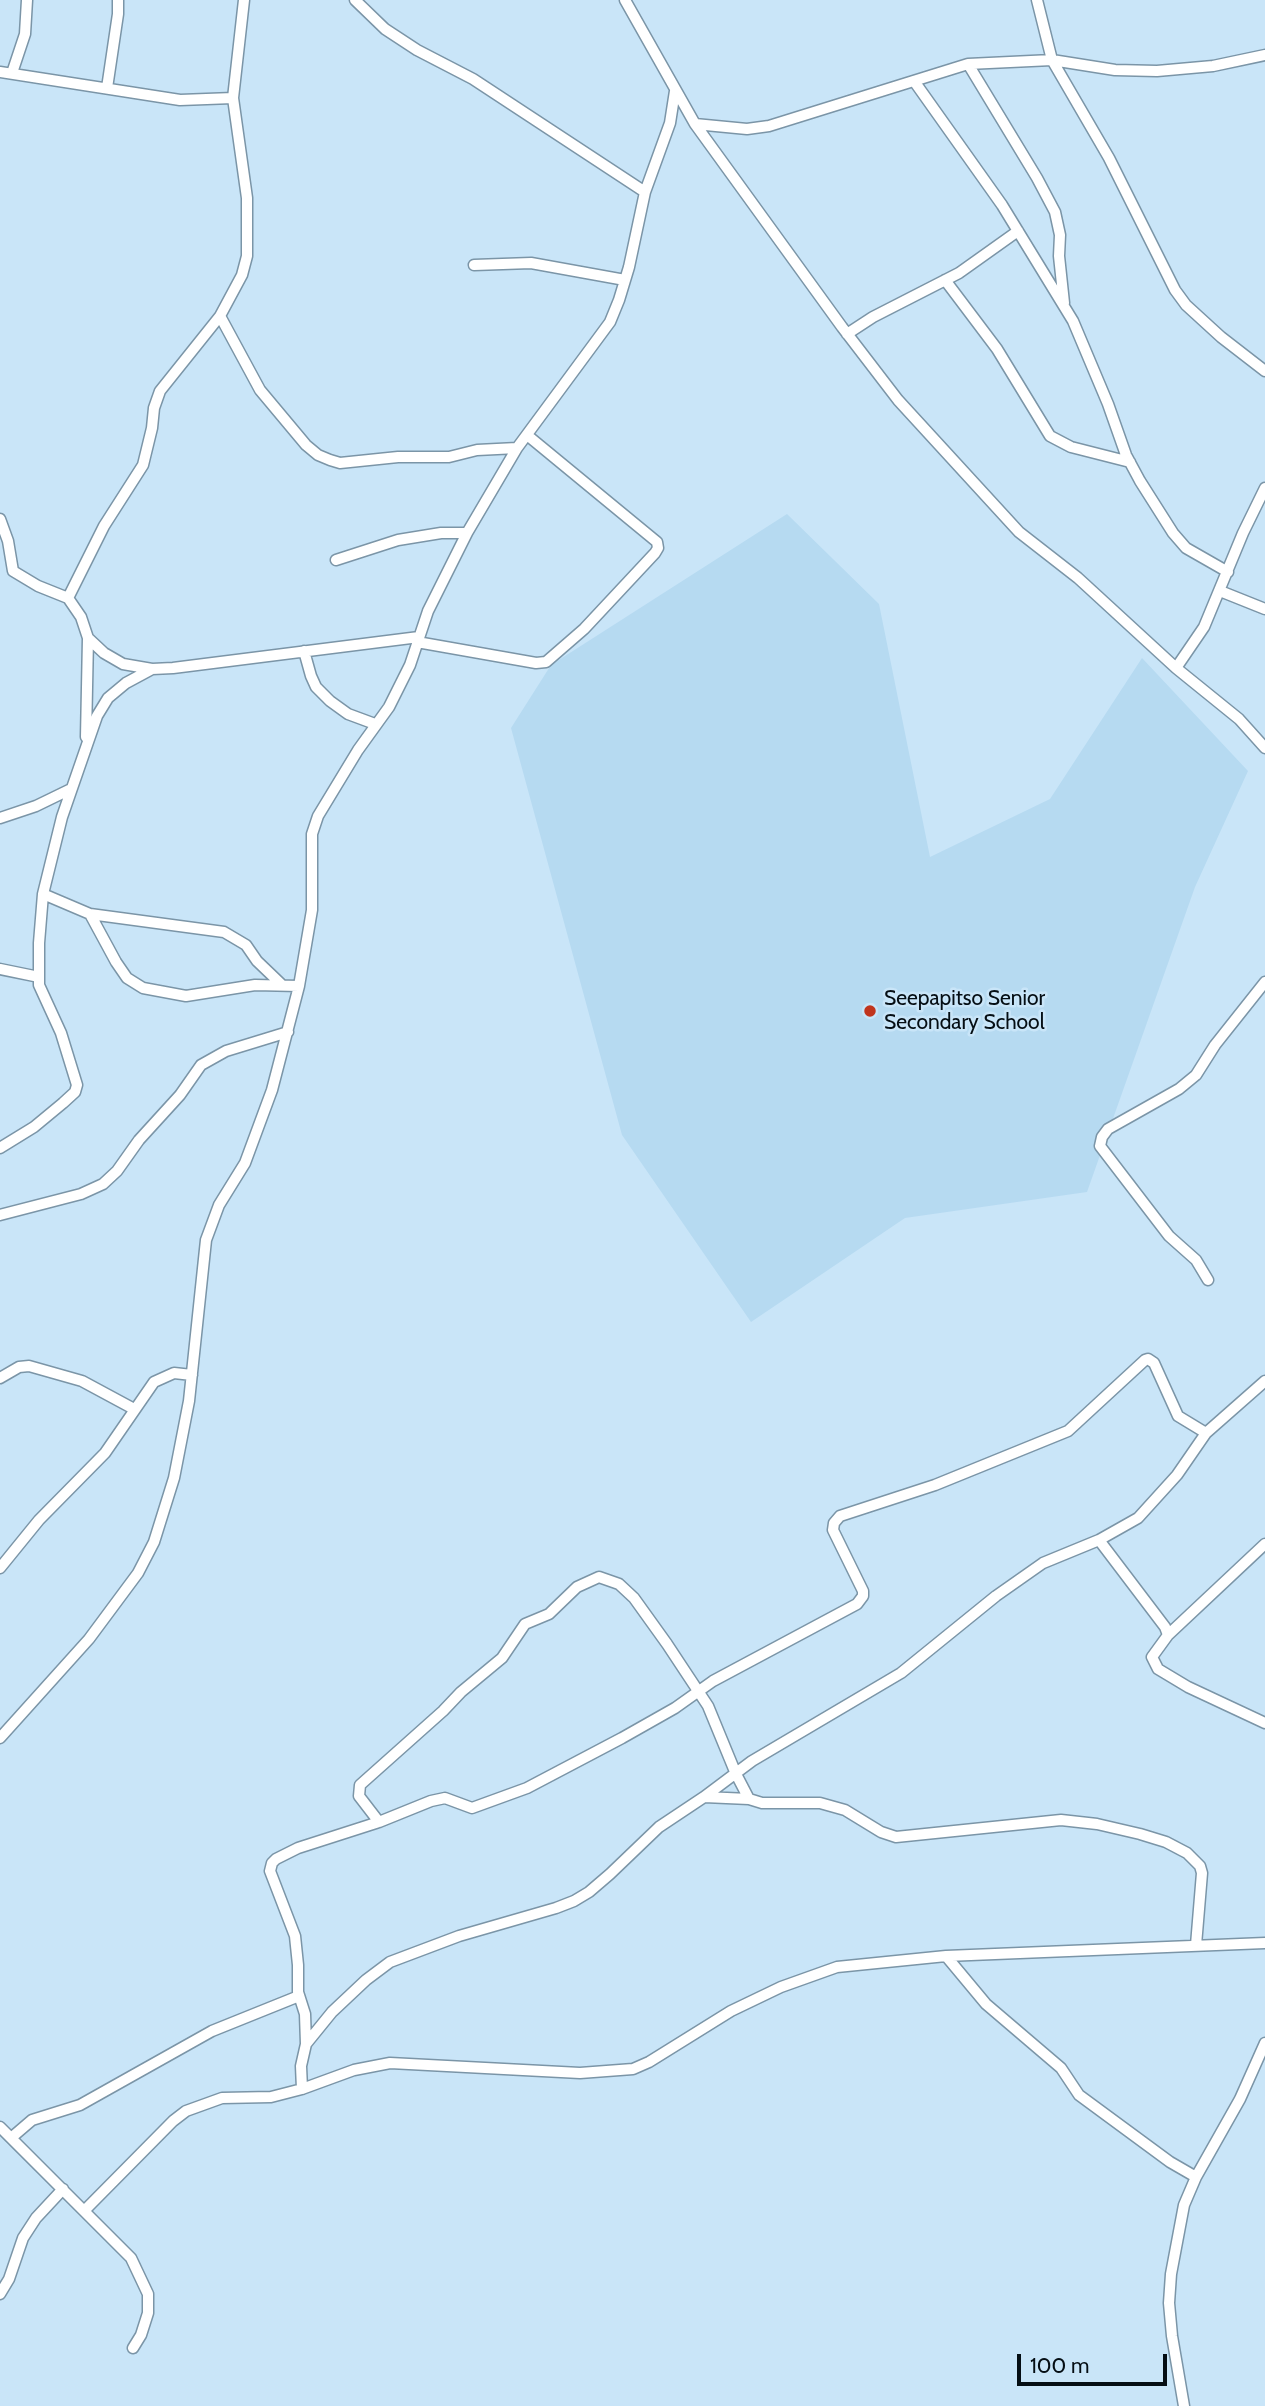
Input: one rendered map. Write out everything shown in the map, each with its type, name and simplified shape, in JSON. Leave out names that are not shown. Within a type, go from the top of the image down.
[{"type":"street","points":[[27,0],[24,34],[6,72],[180,100],[233,97]]},
{"type":"street","points":[[107,88],[118,0]]},
{"type":"street","points":[[68,598],[104,526],[143,465],[152,428],[153,408],[160,391],[220,316],[242,275],[247,256],[247,198],[233,97],[244,0]]},
{"type":"street","points":[[355,0],[385,29],[406,43],[473,79],[645,192]]},
{"type":"street","points":[[625,0],[695,124],[898,400],[1018,532],[1078,578],[1176,668],[1239,719],[1265,748]]},
{"type":"street","points":[[1037,0],[1052,60],[1109,158],[1180,297],[1221,337],[1265,371]]},
{"type":"street","points":[[695,124],[757,129],[968,64],[1052,60],[1115,70],[1157,71],[1213,66],[1265,55]]},
{"type":"street","points":[[968,64],[1055,212],[1060,235],[1059,256],[1064,307]]},
{"type":"street","points":[[914,81],[1018,231],[1073,321],[1129,462],[1173,533],[1186,548],[1228,572]]},
{"type":"street","points":[[3,1731],[89,1639],[147,1559],[174,1478],[192,1376],[206,1240],[219,1205],[245,1163],[272,1090],[299,986],[312,909],[312,834],[318,816],[402,683],[428,611],[467,533],[517,448],[610,322],[625,280],[645,192],[670,123],[675,91]]},
{"type":"street","points":[[847,334],[873,317],[959,273],[1018,231]]},
{"type":"street","points":[[474,265],[531,263],[625,280]]},
{"type":"street","points":[[945,280],[997,349],[1050,436],[1071,447],[1129,462]]},
{"type":"street","points":[[220,316],[260,390],[306,445],[318,455],[340,463],[398,457],[449,457],[477,450],[517,448]]},
{"type":"street","points":[[88,638],[117,662],[152,668],[173,668],[418,640],[546,663],[584,629],[658,548],[657,542],[527,435]]},
{"type":"street","points":[[1176,668],[1203,627],[1265,488]]},
{"type":"street","points":[[0,519],[8,541],[13,571]]},
{"type":"street","points":[[336,560],[398,540],[441,533],[467,533]]},
{"type":"street","points":[[0,570],[13,571],[38,586],[68,598],[81,617],[88,638],[85,747]]},
{"type":"street","points":[[1220,591],[1265,609]]},
{"type":"street","points":[[304,651],[316,687],[348,714],[375,724]]},
{"type":"street","points":[[0,1148],[34,1127],[75,1092],[77,1085],[61,1033],[41,995],[39,943],[43,894],[62,817],[97,716],[108,698],[126,683],[152,668]]},
{"type":"street","points":[[0,818],[36,806],[71,789]]},
{"type":"street","points":[[43,894],[90,914],[225,932],[246,945],[257,961],[281,984]]},
{"type":"street","points":[[90,914],[127,978],[143,988],[186,996],[255,985],[299,986]]},
{"type":"street","points":[[0,969],[39,977]]},
{"type":"street","points":[[1208,1280],[1196,1260],[1169,1236],[1100,1146],[1108,1129],[1179,1088],[1196,1075],[1215,1045],[1265,982]]},
{"type":"street","points":[[0,1215],[82,1194],[103,1184],[180,1096],[201,1065],[226,1051],[288,1032]]},
{"type":"street","points":[[302,2089],[301,2066],[306,2044],[305,2014],[299,1996],[295,1936],[270,1871],[272,1863],[285,1853],[379,1822],[431,1801],[444,1798],[472,1808],[491,1803],[527,1788],[675,1708],[697,1692],[861,1600],[863,1591],[834,1530],[834,1523],[840,1516],[935,1485],[1068,1431],[1145,1360],[1154,1363],[1178,1416],[1206,1433]]},
{"type":"street","points":[[0,1378],[19,1367],[29,1366],[82,1381],[134,1409]]},
{"type":"street","points":[[0,1568],[39,1520],[105,1454],[154,1382],[165,1375],[183,1373],[192,1376]]},
{"type":"street","points":[[306,2044],[332,2012],[390,1962],[459,1936],[556,1909],[574,1901],[610,1874],[659,1827],[752,1761],[901,1673],[996,1596],[1044,1563],[1099,1540],[1138,1518],[1177,1475],[1206,1433],[1265,1381]]},
{"type":"street","points":[[1099,1540],[1165,1627],[1168,1635]]},
{"type":"street","points":[[1265,1544],[1168,1635],[1152,1657],[1158,1669],[1188,1687],[1265,1723]]},
{"type":"street","points":[[379,1822],[359,1796],[360,1785],[502,1658],[526,1624],[549,1614],[586,1582],[599,1577],[619,1584],[635,1598],[715,1720],[748,1799]]},
{"type":"street","points":[[704,1797],[748,1799],[762,1803],[808,1802],[832,1806],[845,1810],[889,1836],[896,1837],[1060,1820],[1097,1824],[1166,1842],[1192,1857],[1200,1866],[1202,1873],[1196,1945]]},
{"type":"street","points":[[84,2211],[137,2155],[186,2111],[222,2098],[271,2097],[354,2070],[390,2063],[580,2073],[633,2069],[649,2062],[731,2011],[791,1983],[837,1967],[946,1956],[1265,1943]]},
{"type":"street","points":[[946,1956],[986,2004],[1061,2068],[1079,2095],[1170,2162],[1196,2177]]},
{"type":"street","points":[[11,2138],[32,2120],[80,2105],[212,2031],[299,1996]]},
{"type":"street","points":[[1184,2406],[1169,2303],[1171,2274],[1184,2205],[1196,2177],[1240,2099],[1265,2043]]},
{"type":"street","points":[[0,2127],[131,2258],[148,2294],[148,2314],[133,2348]]},
{"type":"street","points":[[0,2294],[9,2279],[23,2238],[36,2218],[63,2189]]},
{"type":"shaded area","name":"Seepapitso Senior Secondary School","points":[[787,514],[879,604],[930,857],[1050,799],[1142,658],[1248,771],[1195,887],[1087,1192],[905,1218],[751,1322],[622,1135],[511,728],[551,665]]},
{"type":"place","name":"Seepapitso Senior Secondary School","points":[[870,1011]]}]
